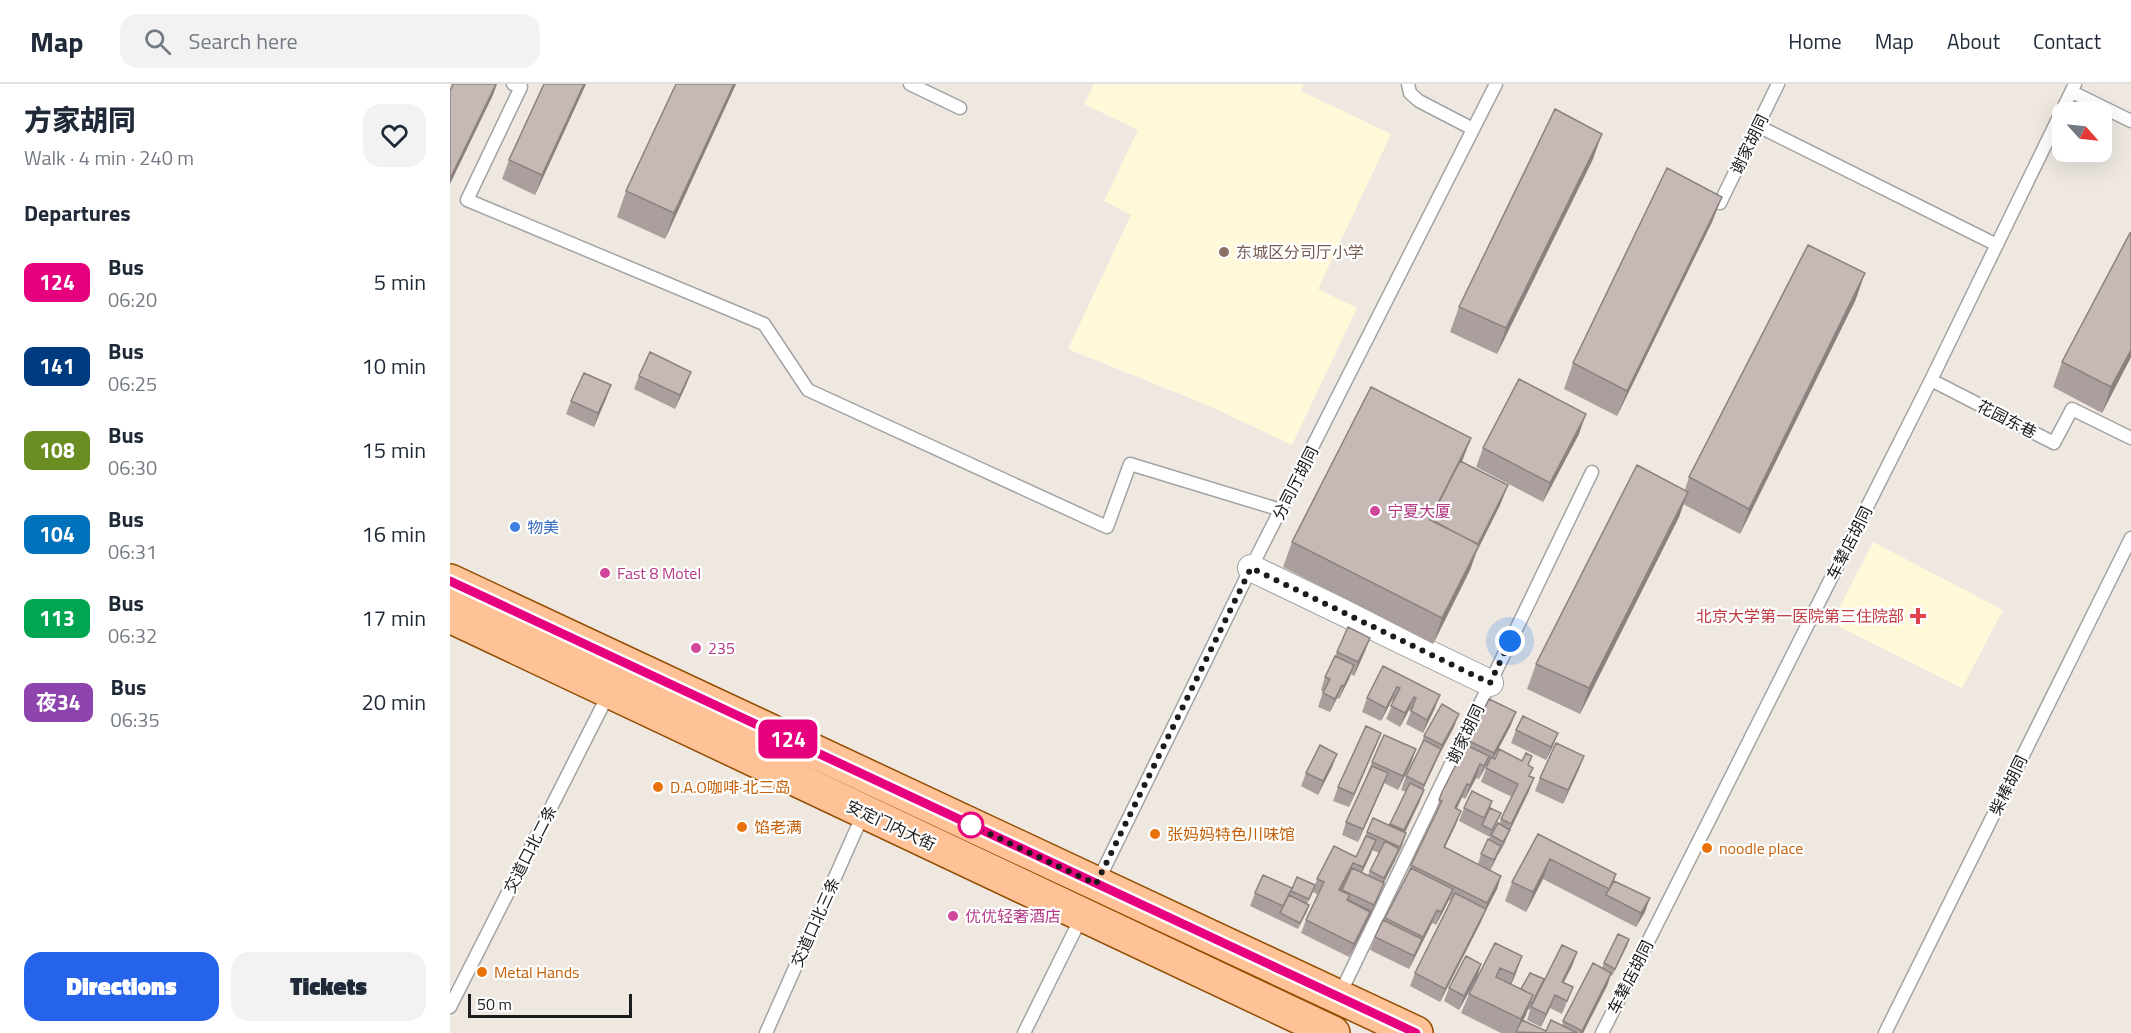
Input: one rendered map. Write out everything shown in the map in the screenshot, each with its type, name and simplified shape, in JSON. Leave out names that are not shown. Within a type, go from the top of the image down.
[{"type":"main road","name":"安定门内大街","points":[[450,581],[1416,1033]]},
{"type":"main road","name":"安定门内大街","points":[[450,616],[1333,1033]]},
{"type":"street","points":[[1251,568],[1490,683]]},
{"type":"lane","points":[[910,84],[960,108]]},
{"type":"lane","points":[[1407,84],[1410,93],[1419,101],[1473,129]]},
{"type":"lane","name":"分司厅胡同","points":[[1096,884],[1251,568],[1496,84]]},
{"type":"lane","name":"谢家胡同","points":[[1720,203],[1778,84]]},
{"type":"lane","points":[[519,85],[467,200],[764,324],[808,390],[1107,527],[1130,464],[1281,510]]},
{"type":"lane","points":[[2074,88],[2131,121]]},
{"type":"lane","name":"车辇店胡同","points":[[1602,1033],[1931,380],[2074,88]]},
{"type":"lane","points":[[1758,126],[1997,245]]},
{"type":"lane","name":"花园东巷","points":[[1931,380],[2054,443],[2072,409],[2131,438]]},
{"type":"lane","name":"谢家胡同","points":[[1338,997],[1592,472]]},
{"type":"lane","name":"柴棒胡同","points":[[1885,1033],[2131,538]]},
{"type":"lane","name":"交道口北二条","points":[[450,1007],[610,692]]},
{"type":"lane","name":"交道口北三条","points":[[766,1033],[864,812]]},
{"type":"lane","points":[[1024,1033],[1082,915]]},
{"type":"shaded area","name":"东城区分司厅小学","points":[[1094,84],[1304,84],[1301,91],[1391,134],[1318,289],[1357,308],[1292,445],[1207,405],[1068,349],[1131,215],[1104,201],[1138,130],[1084,104]]},
{"type":"shaded area","name":"北京大学第一医院第三住院部","points":[[1873,542],[2003,610],[1962,688],[1832,623]]},
{"type":"building","points":[[453,84],[496,84],[450,179],[450,91]]},
{"type":"building","points":[[544,84],[584,84],[542,175],[509,160]]},
{"type":"building","points":[[676,84],[734,84],[674,213],[626,191]]},
{"type":"building","points":[[1555,109],[1602,134],[1506,328],[1459,307]]},
{"type":"building","points":[[1667,168],[1722,197],[1627,391],[1573,363]]},
{"type":"building","points":[[2130,233],[2131,350],[2111,387],[2062,362]]},
{"type":"building","points":[[1808,245],[1865,273],[1749,509],[1689,477]]},
{"type":"building","points":[[650,352],[691,372],[680,395],[639,376]]},
{"type":"building","points":[[584,373],[611,385],[598,413],[571,401]]},
{"type":"building","points":[[1519,379],[1586,414],[1550,483],[1483,448]]},
{"type":"building","name":"宁夏大厦","points":[[1371,387],[1471,438],[1430,519],[1479,545],[1442,618],[1292,542]]},
{"type":"building","points":[[1460,461],[1508,485],[1478,544],[1430,520]]},
{"type":"building","points":[[1637,465],[1688,492],[1589,688],[1536,664]]},
{"type":"building","points":[[1348,627],[1370,638],[1358,662],[1337,652]]},
{"type":"building","points":[[1335,656],[1354,665],[1335,699],[1323,693],[1330,679],[1325,677]]},
{"type":"building","points":[[1383,666],[1440,695],[1427,720],[1411,711],[1416,698],[1414,697],[1405,713],[1391,706],[1400,688],[1397,687],[1386,708],[1367,698]]},
{"type":"building","points":[[1489,699],[1516,712],[1494,753],[1469,741]]},
{"type":"building","points":[[1442,704],[1459,714],[1442,745],[1424,736]]},
{"type":"building","points":[[1523,716],[1558,733],[1551,747],[1516,730]]},
{"type":"building","points":[[1366,726],[1381,733],[1354,794],[1338,787]]},
{"type":"building","points":[[1384,735],[1416,749],[1403,776],[1372,762]]},
{"type":"building","points":[[1424,740],[1441,749],[1424,785],[1406,776]]},
{"type":"building","points":[[1556,743],[1584,756],[1568,790],[1540,778]]},
{"type":"building","points":[[1320,745],[1337,754],[1323,781],[1306,773]]},
{"type":"building","points":[[1466,745],[1489,756],[1484,766],[1480,764],[1455,808],[1461,811],[1444,847],[1501,876],[1487,903],[1411,865],[1442,801],[1439,800],[1442,792]]},
{"type":"building","points":[[1499,749],[1522,761],[1526,753],[1532,756],[1528,765],[1533,768],[1529,776],[1534,778],[1511,824],[1501,819],[1518,784],[1486,768],[1491,757],[1495,759]]},
{"type":"building","points":[[1372,766],[1388,773],[1363,829],[1346,822]]},
{"type":"building","points":[[1410,783],[1424,790],[1404,830],[1390,824]]},
{"type":"building","points":[[1472,791],[1492,801],[1484,818],[1464,808]]},
{"type":"building","points":[[1490,808],[1501,813],[1492,830],[1482,825]]},
{"type":"building","points":[[1373,818],[1406,833],[1400,847],[1367,832]]},
{"type":"building","points":[[1498,823],[1510,830],[1503,842],[1491,835]]},
{"type":"building","points":[[1538,834],[1616,874],[1609,889],[1550,859],[1533,892],[1512,882]]},
{"type":"building","points":[[1366,836],[1376,840],[1363,867],[1353,863],[1339,890],[1350,895],[1347,900],[1370,912],[1354,944],[1306,920],[1324,882],[1317,879],[1334,846],[1356,857]]},
{"type":"building","points":[[1488,839],[1501,846],[1494,860],[1481,854]]},
{"type":"building","points":[[1385,841],[1399,849],[1384,878],[1370,871]]},
{"type":"building","points":[[1352,868],[1384,883],[1374,905],[1342,890]]},
{"type":"building","points":[[1411,868],[1453,889],[1441,912],[1437,910],[1423,937],[1385,918]]},
{"type":"building","points":[[1263,875],[1292,888],[1283,906],[1255,893]]},
{"type":"building","points":[[1297,877],[1315,885],[1309,899],[1291,891]]},
{"type":"building","points":[[1614,881],[1650,898],[1641,913],[1606,895]]},
{"type":"building","points":[[1455,893],[1486,909],[1445,989],[1415,973]]},
{"type":"building","points":[[1289,895],[1309,905],[1300,923],[1280,913]]},
{"type":"building","points":[[1383,920],[1422,939],[1414,956],[1375,937]]},
{"type":"building","points":[[1618,934],[1629,939],[1615,969],[1604,963]]},
{"type":"building","points":[[1495,943],[1522,956],[1514,974],[1500,968],[1496,977],[1533,995],[1521,1019],[1469,994]]},
{"type":"building","points":[[1562,945],[1577,952],[1562,982],[1573,987],[1567,1001],[1555,995],[1546,1014],[1531,1007]]},
{"type":"building","points":[[1466,956],[1481,964],[1464,996],[1449,988]]},
{"type":"building","points":[[1593,963],[1611,973],[1582,1031],[1563,1021]]},
{"type":"building","points":[[1530,973],[1544,979],[1532,1003],[1530,1002],[1533,995],[1521,989]]},
{"type":"building","points":[[1522,1020],[1546,1031],[1545,1033],[1516,1032]]},
{"type":"building","points":[[1551,1020],[1577,1033],[1545,1033]]},
{"type":"bus line","name":"124","points":[[450,581],[1416,1033]]},
{"type":"place","name":"东城区分司厅小学","points":[[1224,252]]},
{"type":"place","name":"宁夏大厦","points":[[1375,511]]},
{"type":"place","name":"物美","points":[[515,527]]},
{"type":"place","name":"Fast 8 Motel","points":[[605,573]]},
{"type":"place","name":"北京大学第一医院第三住院部","points":[[1918,616]]},
{"type":"place","name":"235","points":[[696,648]]},
{"type":"place","name":"D.A.O咖啡·北三岛","points":[[658,787]]},
{"type":"place","name":"馅老满","points":[[742,827]]},
{"type":"place","name":"张妈妈特色川味馆","points":[[1155,834]]},
{"type":"place","name":"noodle place","points":[[1707,848]]},
{"type":"place","name":"优优轻奢酒店","points":[[953,916]]},
{"type":"place","name":"Metal Hands","points":[[482,972]]},
{"type":"route","points":[[971,825],[1096,884],[1251,568],[1490,683],[1510,641]]}]
